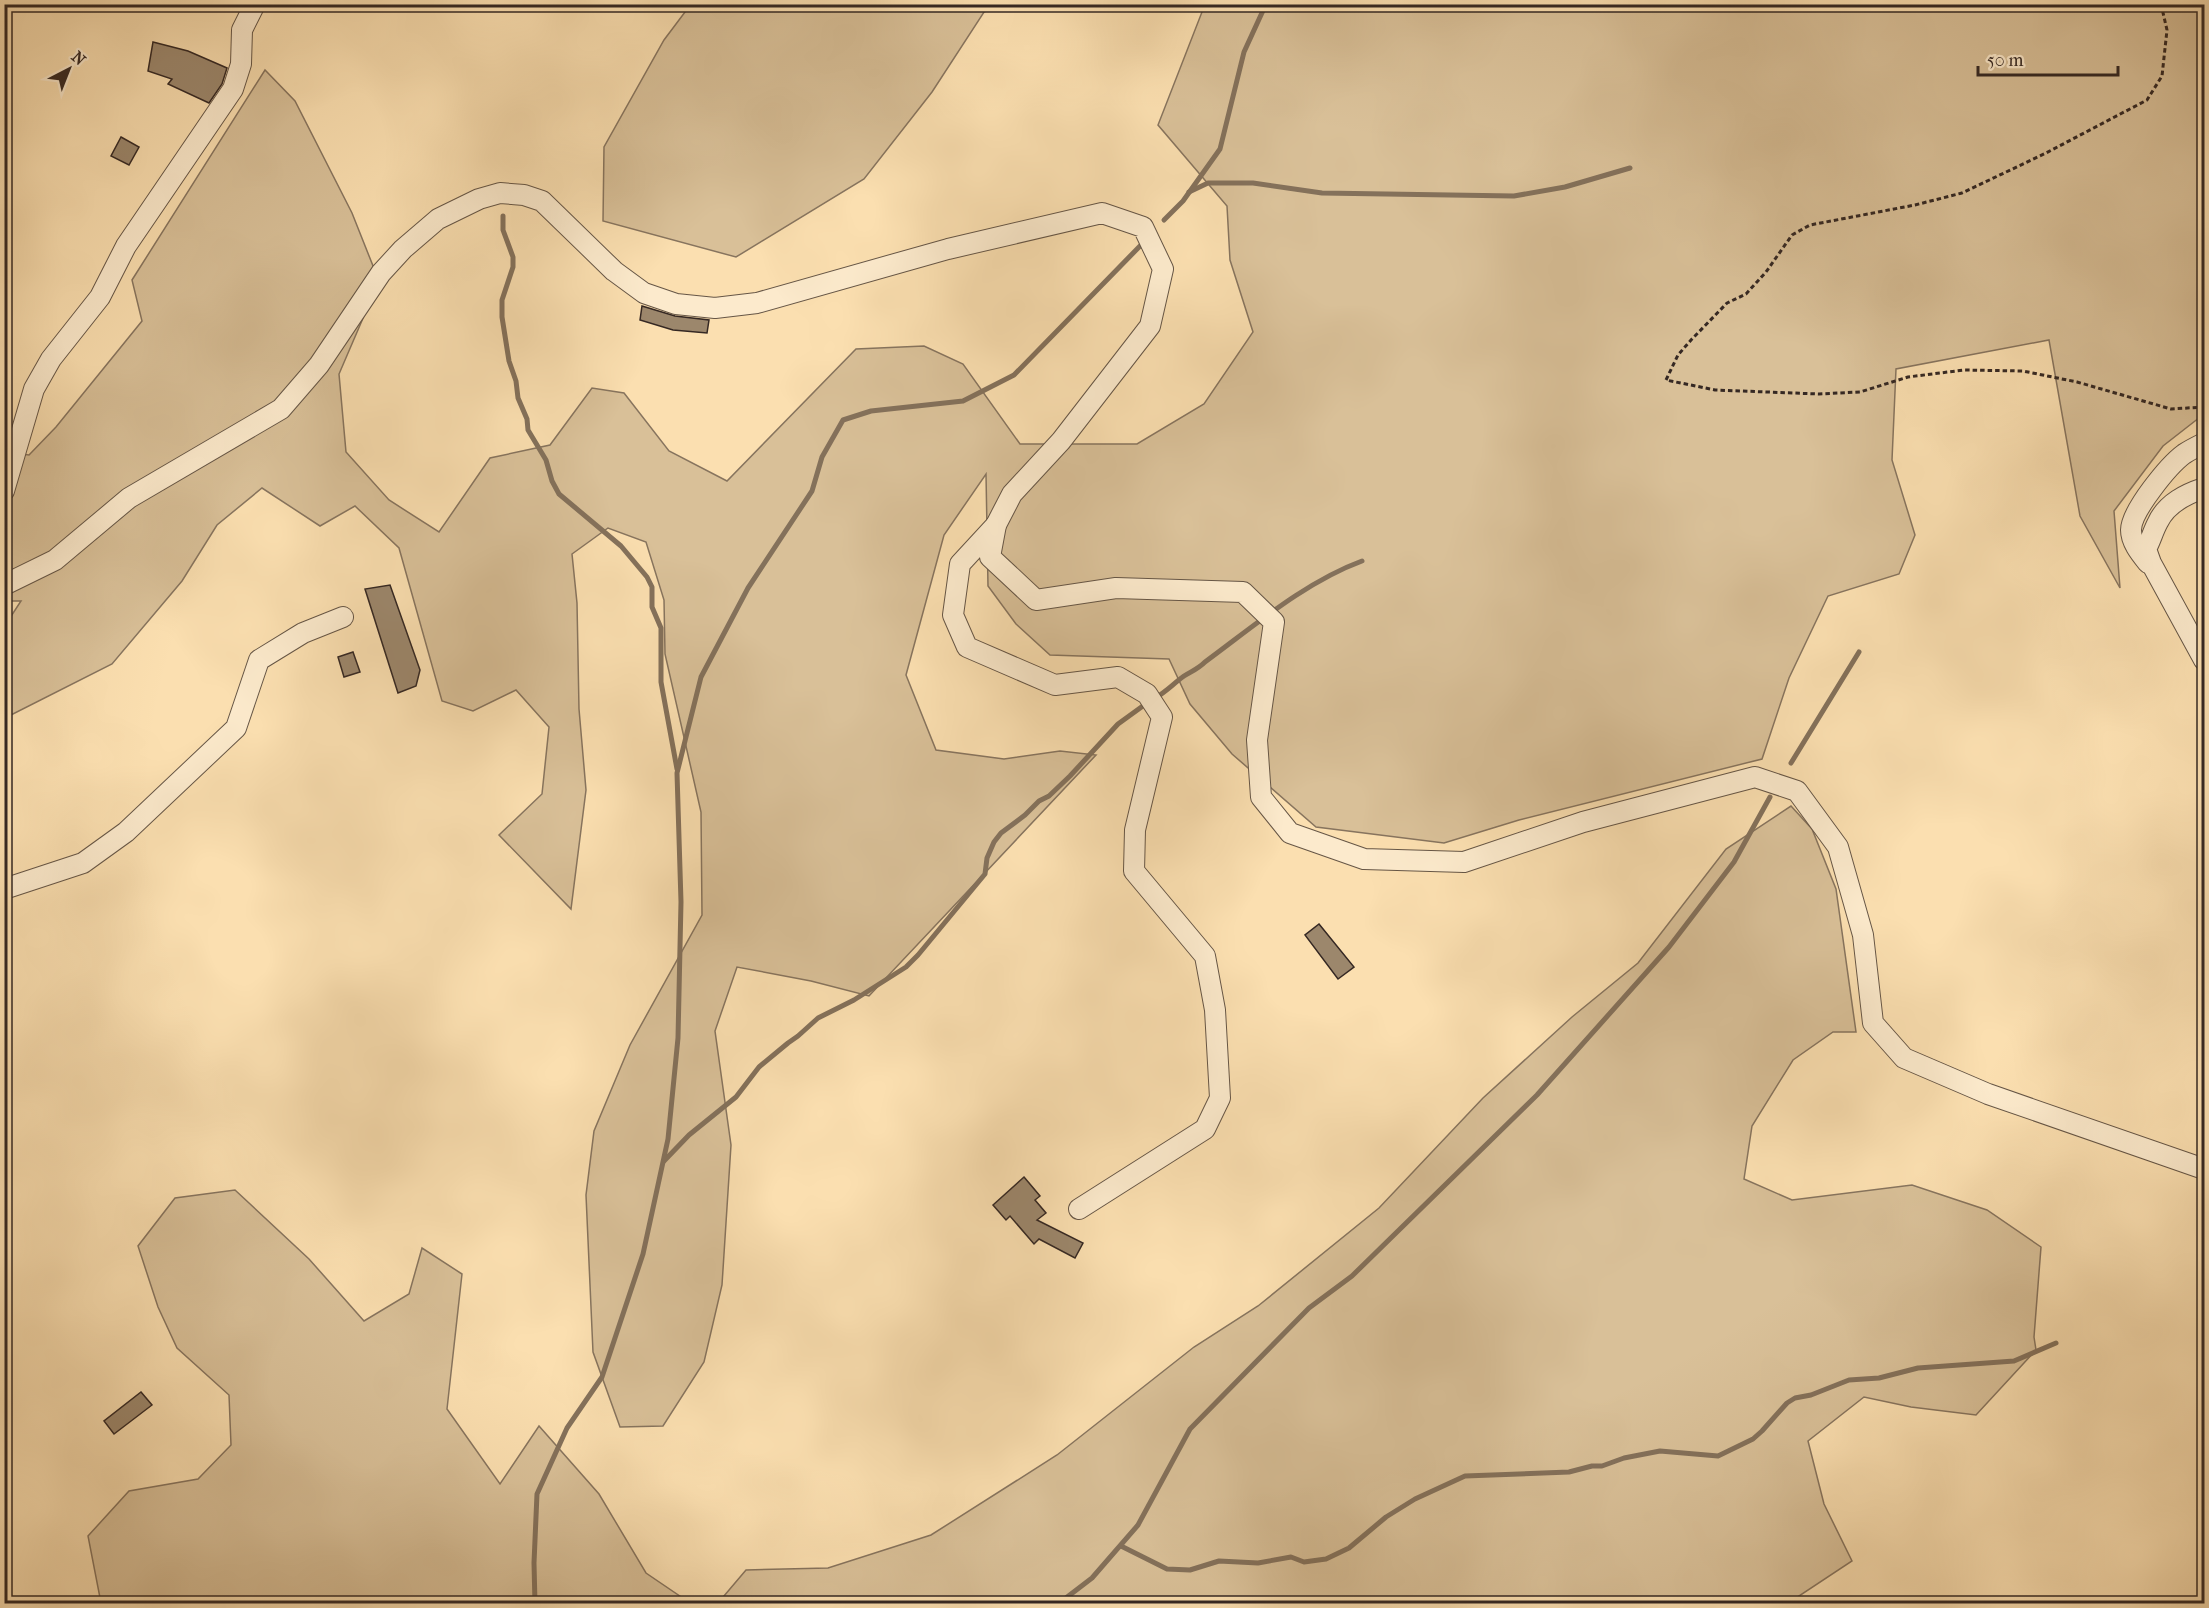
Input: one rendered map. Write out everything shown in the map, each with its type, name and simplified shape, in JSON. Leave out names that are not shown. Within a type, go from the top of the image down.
[{"type":"street","points":[[4,491],[34,389],[51,358],[100,297],[126,246],[233,89],[241,64],[242,30],[255,4]]},
{"type":"street","points":[[4,585],[55,560],[129,498],[281,409],[319,365],[381,273],[403,249],[438,219],[478,199],[500,193],[524,195],[542,201],[614,271],[644,293],[676,304],[715,309],[757,303],[948,249],[1102,213],[1143,226],[1163,269],[1150,326],[1061,441],[1012,494],[996,525],[960,564],[954,615],[967,647],[1055,685],[1118,677],[1147,694],[1162,717],[1135,830],[1134,871],[1205,956],[1215,1010],[1220,1098],[1205,1129],[1079,1209]]},
{"type":"street","points":[[2159,576],[2135,544],[2131,529],[2143,502],[2171,465],[2184,454],[2205,443]]},
{"type":"street","points":[[2205,488],[2188,493],[2162,514],[2146,549],[2147,556],[2205,660]]},
{"type":"street","points":[[996,525],[990,557],[1036,600],[1116,588],[1243,592],[1274,622],[1257,740],[1261,797],[1290,833],[1364,859],[1464,862],[1583,822],[1755,777],[1797,791],[1838,847],[1863,935],[1873,1023],[1904,1058],[1988,1094],[2205,1169]]},
{"type":"street","points":[[4,889],[83,863],[126,832],[236,728],[259,660],[303,633],[343,617]]},
{"type":"path","points":[[2161,4],[2167,30],[2162,76],[2147,100],[2046,153],[1962,193],[1876,214],[1810,225],[1792,235],[1766,272],[1746,294],[1727,303],[1691,340],[1678,356],[1666,380],[1715,390],[1819,394],[1860,392],[1908,377],[1964,370],[2024,371],[2077,382],[2171,409],[2205,407]]},
{"type":"shaded area","points":[[691,4],[1000,5],[984,12],[932,92],[864,179],[736,257],[603,221],[604,147],[664,40]]},
{"type":"shaded area","points":[[1201,5],[2204,5],[2204,414],[2163,446],[2114,511],[2120,588],[2080,516],[2049,340],[1896,369],[1892,460],[1915,535],[1899,574],[1828,596],[1789,678],[1762,759],[1519,820],[1444,843],[1316,827],[1232,754],[1190,704],[1169,659],[1050,655],[1016,624],[988,586],[986,474],[944,535],[906,675],[936,750],[1004,759],[1060,751],[1096,755],[869,996],[811,981],[737,967],[715,1031],[731,1145],[722,1285],[704,1362],[663,1426],[620,1427],[593,1352],[586,1195],[594,1131],[630,1045],[702,915],[701,812],[665,654],[664,600],[646,542],[608,528],[572,554],[577,603],[579,709],[586,790],[571,909],[499,835],[542,794],[549,727],[516,690],[473,711],[442,701],[399,548],[355,506],[320,526],[262,488],[217,525],[182,581],[112,664],[5,718],[4,627],[21,601],[5,601],[5,452],[29,455],[56,427],[142,321],[132,280],[265,70],[295,101],[352,213],[379,281],[339,374],[346,452],[389,500],[439,532],[490,458],[550,445],[592,388],[624,393],[669,451],[727,481],[856,349],[924,346],[963,364],[1020,444],[1137,444],[1204,404],[1253,332],[1230,260],[1227,206],[1158,125],[1202,12]]},
{"type":"shaded area","points":[[1791,806],[1812,829],[1836,889],[1856,1032],[1833,1032],[1793,1060],[1752,1126],[1744,1179],[1792,1200],[1912,1185],[1987,1210],[2041,1247],[2034,1337],[2036,1350],[1976,1415],[1911,1407],[1864,1397],[1808,1441],[1824,1504],[1852,1561],[1787,1604],[718,1603],[746,1570],[828,1568],[931,1535],[1057,1455],[1194,1347],[1258,1306],[1379,1208],[1483,1098],[1572,1017],[1638,963],[1726,849]]},
{"type":"shaded area","points":[[235,1190],[309,1259],[364,1321],[409,1294],[422,1248],[462,1274],[447,1409],[500,1484],[539,1426],[599,1494],[646,1573],[690,1603],[101,1603],[88,1536],[129,1491],[198,1479],[231,1445],[229,1395],[177,1348],[158,1307],[138,1246],[175,1198]]},
{"type":"building","points":[[153,42],[188,51],[227,68],[222,84],[209,103],[168,84],[172,79],[148,71]]},
{"type":"building","points":[[121,137],[139,147],[129,165],[111,156]]},
{"type":"building","points":[[642,306],[675,316],[709,320],[707,333],[673,330],[640,320]]},
{"type":"building","points":[[390,585],[420,670],[416,686],[398,693],[365,589]]},
{"type":"building","points":[[353,652],[360,672],[344,677],[338,657]]},
{"type":"building","points":[[1319,924],[1354,967],[1338,979],[1305,935]]},
{"type":"building","points":[[1024,1177],[1040,1196],[1035,1200],[1046,1213],[1037,1220],[1083,1243],[1075,1258],[1039,1239],[1034,1244],[1010,1216],[1006,1220],[993,1205]]},
{"type":"building","points":[[141,1392],[152,1405],[114,1434],[104,1421]]},
{"type":"waterway","points":[[1164,220],[1183,201],[1220,149],[1244,52],[1266,4]]},
{"type":"waterway","points":[[1189,192],[1208,183],[1253,183],[1322,193],[1514,196],[1565,187],[1630,168]]},
{"type":"waterway","points":[[503,216],[503,230],[513,257],[513,267],[502,300],[502,317],[509,361],[516,381],[518,398],[527,419],[528,430],[546,460],[552,481],[559,494],[621,546],[647,577],[652,587],[652,607],[661,628],[661,682],[677,769]]},
{"type":"waterway","points":[[535,1604],[537,1494],[567,1428],[602,1377],[643,1254],[668,1139],[678,1038],[681,902],[677,773],[701,677],[748,588],[812,491],[822,457],[843,420],[871,411],[963,401],[1014,375],[1141,245]]},
{"type":"waterway","points":[[1155,698],[1300,593],[1362,561]]},
{"type":"waterway","points":[[1791,763],[1859,652]]},
{"type":"waterway","points":[[664,1161],[689,1135],[736,1097],[759,1067],[818,1018],[854,1000],[906,967],[985,874],[987,858],[1001,833],[1039,801],[1049,796],[1118,724],[1147,703]]},
{"type":"waterway","points":[[1058,1604],[1092,1578],[1138,1525],[1190,1429],[1309,1308],[1352,1276],[1537,1095],[1669,947],[1734,862],[1770,797]]},
{"type":"waterway","points":[[1121,1546],[1167,1569],[1190,1570],[1219,1561],[1258,1563],[1291,1557],[1304,1562],[1326,1559],[1349,1548],[1386,1517],[1415,1499],[1465,1476],[1569,1472],[1660,1451],[1718,1456],[1753,1439],[1787,1403],[1795,1398],[1811,1395],[1849,1380],[1879,1378],[1918,1368],[2014,1361],[2056,1343]]}]
